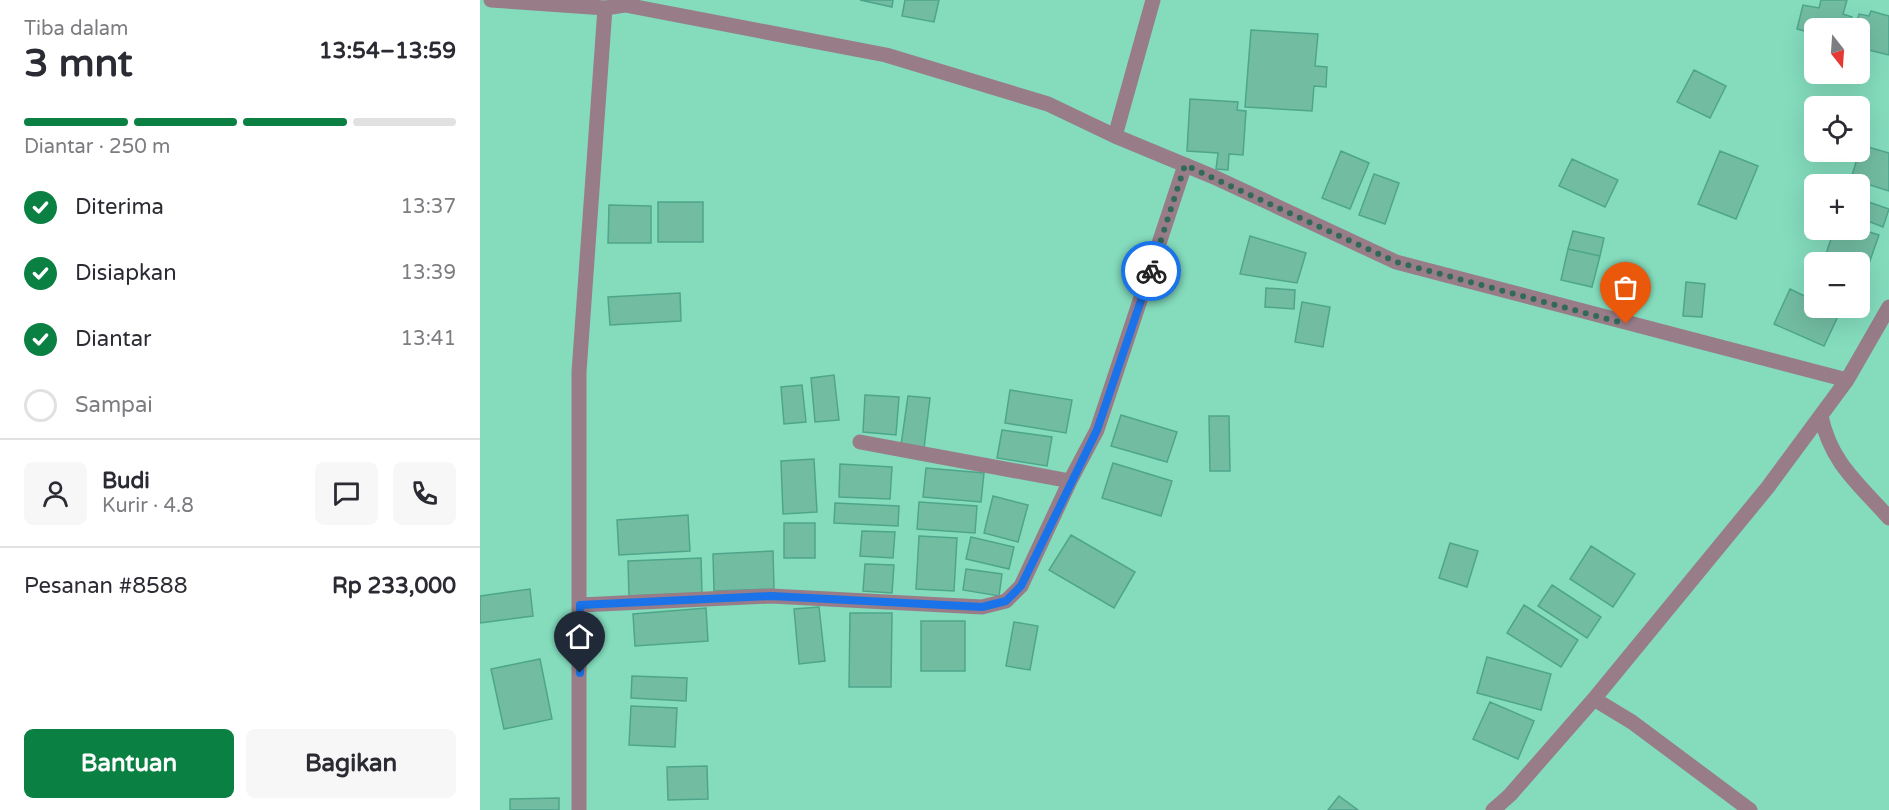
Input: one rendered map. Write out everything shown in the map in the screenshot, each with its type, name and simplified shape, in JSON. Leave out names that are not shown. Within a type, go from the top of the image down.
[{"type":"street","points":[[491,0],[605,8],[625,6],[886,55],[1048,104],[1396,262],[1847,381]]},
{"type":"street","points":[[1115,136],[1153,0]]},
{"type":"street","points":[[579,810],[579,372],[605,8]]},
{"type":"street","points":[[580,605],[771,596],[982,607],[1006,601],[1021,586],[1104,410],[1185,165]]},
{"type":"street","points":[[1493,810],[1510,795],[1594,699],[1768,487],[1847,381],[1889,307]]},
{"type":"street","points":[[1821,416],[1825,435],[1838,462],[1889,518]]},
{"type":"street","points":[[860,442],[1070,481]]},
{"type":"street","points":[[1594,699],[1632,722],[1750,810]]},
{"type":"building","points":[[860,0],[893,0],[892,7]]},
{"type":"building","points":[[905,0],[939,0],[934,22],[902,16]]},
{"type":"building","points":[[1821,0],[1847,0],[1843,14],[1852,18],[1804,18],[1804,31],[1797,29],[1803,5],[1819,8]]},
{"type":"building","points":[[1871,11],[1889,16],[1889,55],[1870,50],[1870,18],[1858,18],[1859,14],[1869,16]]},
{"type":"building","points":[[1251,30],[1318,34],[1315,66],[1327,67],[1326,87],[1314,86],[1312,111],[1245,107]]},
{"type":"building","points":[[1694,70],[1726,86],[1710,118],[1677,102]]},
{"type":"building","points":[[1190,99],[1238,102],[1237,110],[1246,111],[1243,155],[1229,154],[1228,170],[1216,169],[1218,153],[1187,151]]},
{"type":"building","points":[[1870,148],[1889,153],[1889,191],[1870,185],[1870,174],[1852,174],[1856,162],[1870,162]]},
{"type":"building","points":[[1341,151],[1369,163],[1350,209],[1322,198]]},
{"type":"building","points":[[1720,151],[1758,166],[1736,219],[1698,204]]},
{"type":"building","points":[[1572,159],[1618,180],[1605,207],[1559,186]]},
{"type":"building","points":[[1374,174],[1399,183],[1385,224],[1359,215]]},
{"type":"building","points":[[658,202],[703,202],[703,242],[658,242]]},
{"type":"building","points":[[1870,202],[1889,209],[1883,227],[1870,222]]},
{"type":"building","points":[[609,205],[651,206],[651,243],[608,243]]},
{"type":"building","points":[[1573,231],[1604,238],[1600,256],[1568,249]]},
{"type":"building","points":[[1870,232],[1879,235],[1870,261],[1870,252],[1827,252],[1831,240],[1870,240]]},
{"type":"building","points":[[1250,236],[1306,253],[1297,283],[1240,274]]},
{"type":"building","points":[[1568,249],[1600,256],[1592,287],[1561,280]]},
{"type":"building","points":[[1686,282],[1705,284],[1702,317],[1683,316]]},
{"type":"building","points":[[1266,288],[1295,290],[1294,309],[1265,307]]},
{"type":"building","points":[[1790,289],[1804,296],[1804,318],[1837,318],[1824,346],[1774,324]]},
{"type":"building","points":[[680,293],[681,321],[610,325],[608,297]]},
{"type":"building","points":[[1302,302],[1330,307],[1323,347],[1295,342]]},
{"type":"building","points":[[834,375],[839,420],[815,422],[811,378]]},
{"type":"building","points":[[802,385],[806,422],[784,424],[781,387]]},
{"type":"building","points":[[1010,390],[1072,400],[1066,433],[1005,423]]},
{"type":"building","points":[[865,395],[899,397],[896,435],[863,432]]},
{"type":"building","points":[[908,396],[930,398],[924,448],[901,445]]},
{"type":"building","points":[[1121,415],[1177,432],[1167,462],[1111,446]]},
{"type":"building","points":[[1209,416],[1229,416],[1230,471],[1210,471]]},
{"type":"building","points":[[1002,430],[1052,437],[1047,466],[997,458]]},
{"type":"building","points":[[814,459],[817,512],[783,514],[781,461]]},
{"type":"building","points":[[1113,463],[1172,481],[1161,516],[1102,498]]},
{"type":"building","points":[[840,464],[892,467],[890,499],[839,497]]},
{"type":"building","points":[[926,468],[984,473],[981,502],[923,497]]},
{"type":"building","points":[[993,496],[1028,505],[1018,542],[984,533]]},
{"type":"building","points":[[919,502],[977,506],[975,533],[917,529]]},
{"type":"building","points":[[835,503],[899,506],[898,526],[834,523]]},
{"type":"building","points":[[688,515],[690,551],[619,555],[617,520]]},
{"type":"building","points":[[784,523],[815,523],[815,558],[784,558]]},
{"type":"building","points":[[862,531],[895,532],[893,558],[860,556]]},
{"type":"building","points":[[1071,535],[1135,572],[1114,608],[1049,570]]},
{"type":"building","points":[[919,536],[957,538],[954,591],[916,589]]},
{"type":"building","points":[[971,537],[1014,547],[1009,569],[966,559]]},
{"type":"building","points":[[1450,543],[1478,551],[1467,587],[1439,578]]},
{"type":"building","points":[[1591,546],[1635,574],[1613,607],[1570,579]]},
{"type":"building","points":[[773,551],[774,589],[714,591],[713,554]]},
{"type":"building","points":[[701,558],[702,593],[629,596],[628,561]]},
{"type":"building","points":[[865,564],[894,565],[892,593],[863,591]]},
{"type":"building","points":[[966,569],[1002,574],[999,596],[963,590]]},
{"type":"building","points":[[1552,585],[1601,617],[1587,638],[1538,606]]},
{"type":"building","points":[[530,589],[533,616],[480,623],[480,596]]},
{"type":"building","points":[[1524,605],[1578,640],[1561,667],[1507,633]]},
{"type":"building","points":[[819,607],[825,661],[799,664],[794,609]]},
{"type":"building","points":[[706,608],[708,641],[635,646],[633,614]]},
{"type":"building","points":[[850,613],[892,613],[891,687],[849,687]]},
{"type":"building","points":[[921,621],[965,621],[965,671],[921,671]]},
{"type":"building","points":[[1014,622],[1038,626],[1030,670],[1006,666]]},
{"type":"building","points":[[1487,657],[1551,674],[1541,710],[1477,693]]},
{"type":"building","points":[[540,659],[552,719],[504,729],[491,669]]},
{"type":"building","points":[[632,676],[687,678],[686,701],[631,698]]},
{"type":"building","points":[[1490,702],[1534,721],[1518,759],[1473,739]]},
{"type":"building","points":[[631,706],[677,708],[675,747],[629,745]]},
{"type":"building","points":[[707,766],[708,799],[668,800],[667,767]]},
{"type":"building","points":[[1339,796],[1358,810],[1328,810]]},
{"type":"building","points":[[559,798],[559,810],[510,810],[510,799]]},
{"type":"way so far","points":[[1151,271],[1185,165],[1396,262],[1626,324]]},
{"type":"route","points":[[580,673],[580,605],[771,596],[930,606],[982,607],[1006,601],[1021,586],[1070,481],[1097,430],[1151,271]]}]
